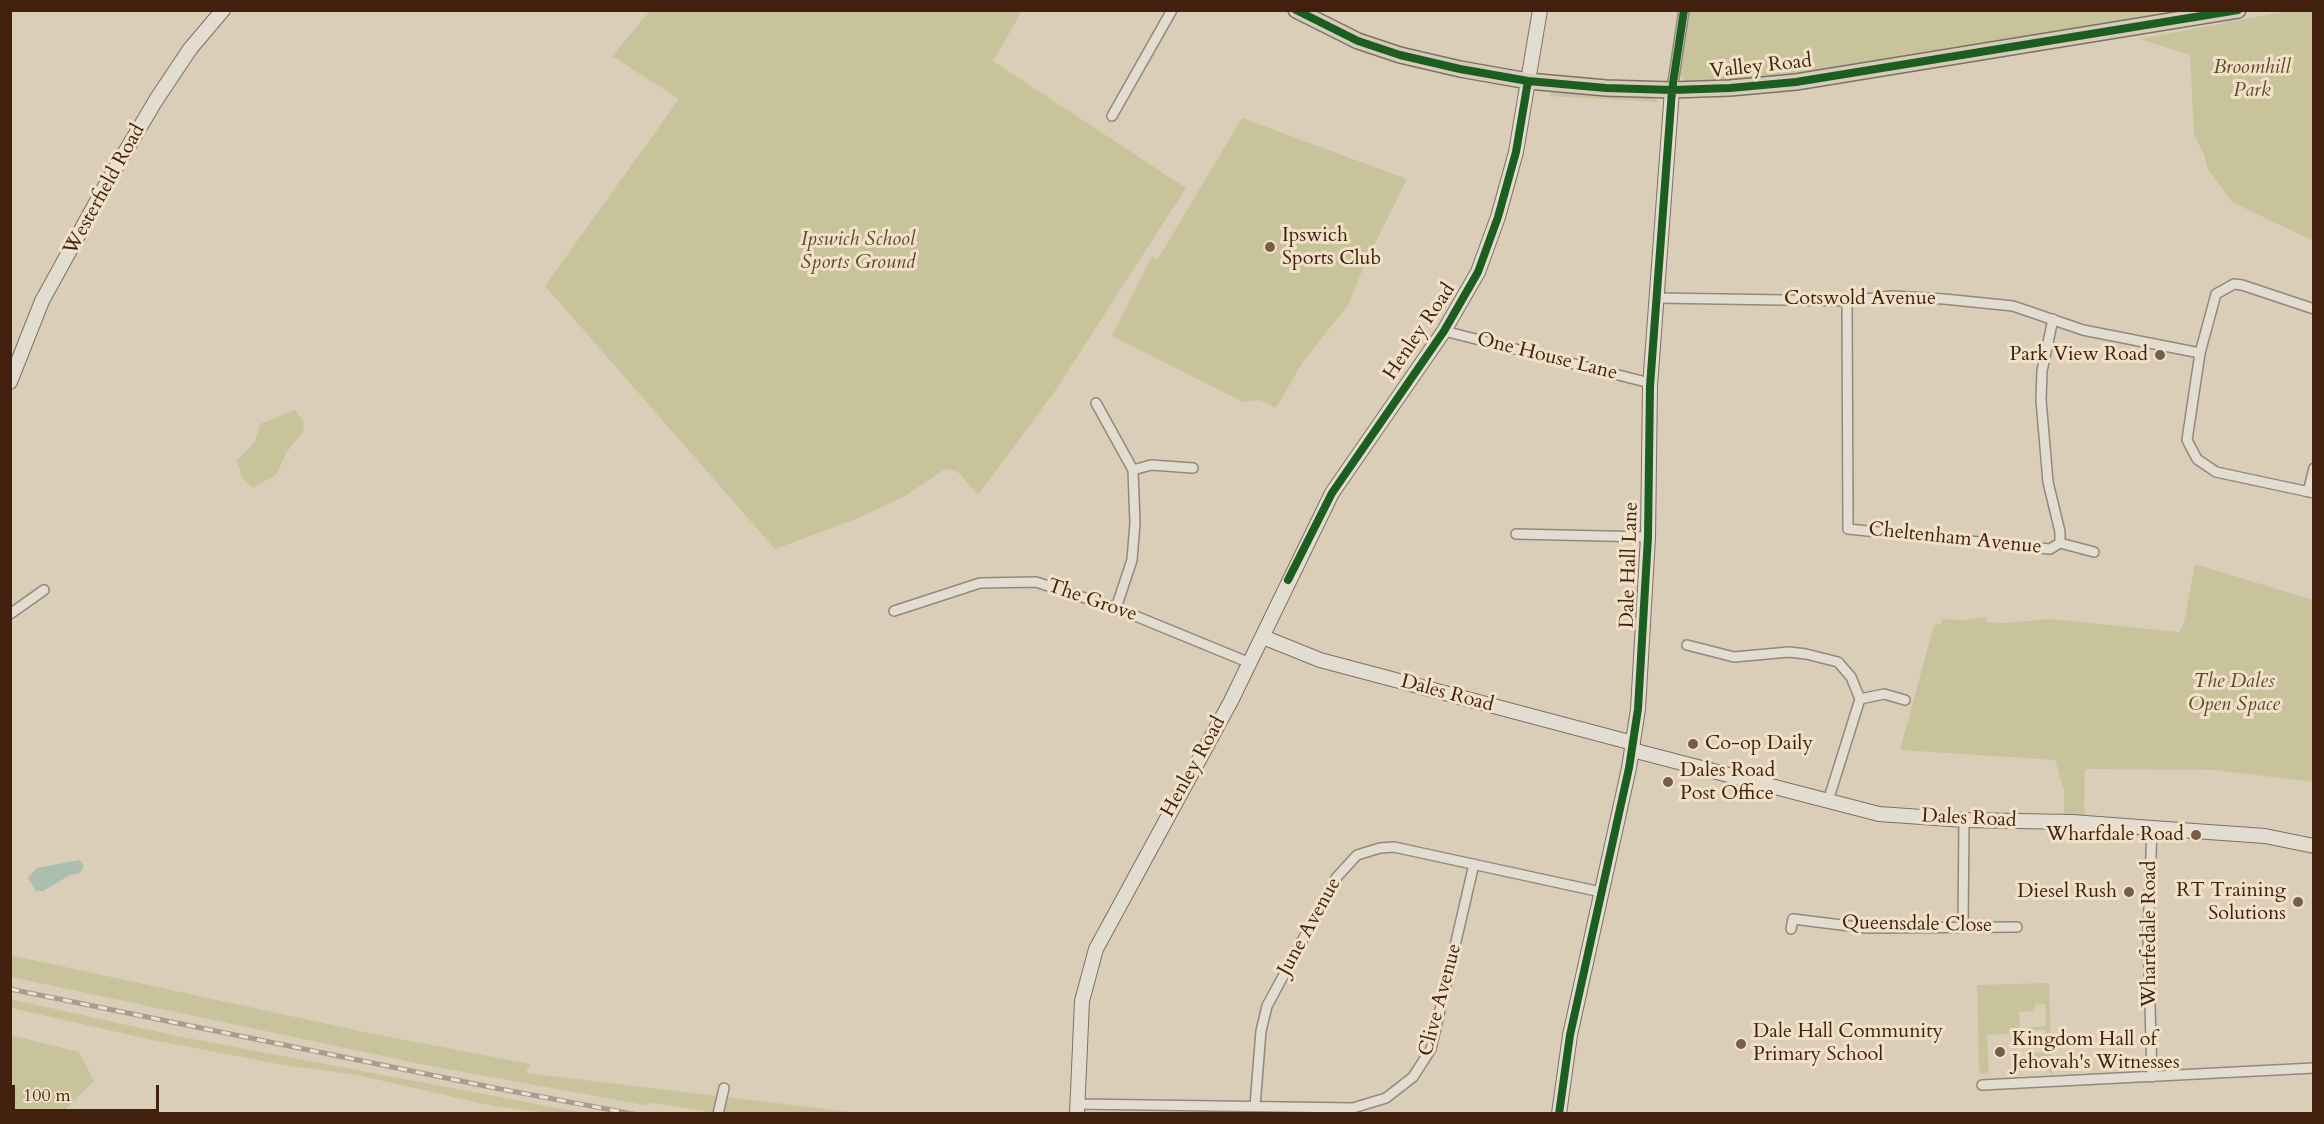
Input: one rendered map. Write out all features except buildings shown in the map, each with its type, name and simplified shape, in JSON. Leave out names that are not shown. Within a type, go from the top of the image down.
[{"type":"main road","name":"Valley Road","points":[[1296,10],[1326,27],[1400,55],[1528,81],[1606,88],[1672,90],[1796,82],[2238,10]]},
{"type":"street","name":"Westerfield Road","points":[[10,382],[42,301],[108,181],[184,58],[223,10]]},
{"type":"street","points":[[1112,116],[1172,10]]},
{"type":"street","name":"Henley Road","points":[[1077,1109],[1082,1001],[1096,949],[1250,663],[1332,493],[1444,331],[1478,272],[1498,217],[1516,152],[1540,10]]},
{"type":"street","name":"Dale Hall Lane","points":[[1559,1113],[1564,1063],[1633,746],[1644,635],[1650,383],[1672,90],[1684,10]]},
{"type":"street","points":[[2313,309],[2234,284],[2216,294],[2200,353],[2187,440],[2197,459],[2216,472],[2311,493],[2313,468]]},
{"type":"street","name":"Cotswold Avenue","points":[[1657,298],[1847,301],[1892,296],[1944,298],[2013,306],[2083,330],[2200,353]]},
{"type":"street","name":"Cheltenham Avenue","points":[[1847,301],[1848,529],[2050,549],[2060,543],[2048,482],[2041,400],[2042,371],[2053,319]]},
{"type":"street","name":"One House Lane","points":[[1444,331],[1650,383]]},
{"type":"street","points":[[1096,403],[1133,470],[1135,523],[1132,560],[1116,608]]},
{"type":"street","points":[[1133,470],[1151,465],[1193,468]]},
{"type":"street","points":[[1516,534],[1648,537]]},
{"type":"street","points":[[2060,543],[2094,552]]},
{"type":"street","name":"The Grove","points":[[894,611],[980,583],[1036,582],[1116,608],[1250,663]]},
{"type":"street","points":[[11,611],[44,590]]},
{"type":"street","name":"Dales Road","points":[[1263,637],[1320,660],[1879,814],[1964,820],[2080,822],[2265,836],[2313,846]]},
{"type":"street","points":[[1687,645],[1734,657],[1789,652],[1838,662],[1851,677],[1860,699],[1828,801]]},
{"type":"street","points":[[1860,699],[1884,694],[1905,700]]},
{"type":"street","points":[[1963,927],[1964,820]]},
{"type":"street","name":"Wharfedale Road","points":[[2152,828],[2148,934],[2152,1077]]},
{"type":"street","name":"June Avenue","points":[[1255,1106],[1261,1031],[1266,1006],[1344,867],[1357,855],[1394,847],[1601,892]]},
{"type":"street","name":"Clive Avenue","points":[[1077,1109],[1255,1106],[1353,1108],[1386,1098],[1413,1077],[1431,1050],[1474,864]]},
{"type":"street","name":"Queensdale Close","points":[[1791,929],[1793,919],[1866,928],[2017,927]]},
{"type":"street","points":[[1982,1085],[2313,1068]]},
{"type":"street","points":[[718,1113],[724,1088]]},
{"type":"green space","name":"Ipswich School Sports Ground","points":[[650,11],[1022,11],[993,61],[1186,188],[1057,388],[978,495],[958,472],[945,469],[905,496],[856,519],[775,549],[545,286],[679,99],[612,56]]},
{"type":"green space","points":[[1689,11],[2186,11],[1812,72],[1685,81],[1679,75]]},
{"type":"green space","name":"Broomhill Park","points":[[2287,11],[2313,11],[2313,241],[2232,202],[2207,168],[2204,154],[2194,135],[2190,55],[2139,39]]},
{"type":"green space","points":[[1551,92],[1653,98],[1659,102],[1549,96]]},
{"type":"green space","name":"Ipswich Sports Club","points":[[1242,118],[1407,179],[1364,266],[1348,305],[1302,363],[1276,408],[1260,400],[1243,402],[1112,336],[1152,256],[1158,259]]},
{"type":"green space","points":[[295,410],[303,421],[304,431],[286,453],[277,474],[253,488],[242,477],[237,460],[255,442],[260,424]]},
{"type":"green space","name":"The Dales Open Space","points":[[2195,564],[2313,600],[2313,782],[2215,770],[2085,769],[2084,810],[2087,820],[2064,816],[2064,790],[2055,760],[1900,750],[1934,625],[1941,624],[1942,619],[1966,620],[1986,617],[1987,622],[2005,623],[2050,619],[2179,632],[2184,623]]},
{"type":"green space","points":[[10,955],[369,1033],[530,1064],[526,1073],[859,1113],[713,1113],[653,1103],[644,1105],[425,1065],[11,977]]},
{"type":"green space","points":[[2049,983],[2052,1076],[2042,1060],[2026,1054],[2047,1052],[2046,1030],[2024,1030],[2046,1026],[2045,1004],[2035,1005],[2035,1011],[2019,1012],[2020,1033],[1987,1035],[1989,1073],[1981,1074],[1977,985]]},
{"type":"green space","points":[[10,999],[177,1036],[584,1113],[543,1113],[493,1106],[357,1075],[283,1065],[148,1039],[11,1008]]},
{"type":"green space","points":[[10,1035],[79,1052],[94,1081],[62,1113],[11,1113]]},
{"type":"shaded area","points":[[80,860],[84,866],[80,873],[70,875],[43,891],[36,891],[28,878],[37,868]]},
{"type":"railway","points":[[10,989],[633,1114]]},
{"type":"cycle path","points":[[1296,10],[1358,41],[1400,55],[1460,69],[1528,81],[1606,88],[1672,90],[1796,82],[2238,10]]},
{"type":"cycle path","points":[[1559,1114],[1570,1035],[1629,768],[1638,709],[1648,537],[1650,386],[1672,90],[1684,10]]},
{"type":"cycle path","points":[[1288,580],[1332,493],[1444,331],[1478,272],[1498,217],[1516,152],[1528,81]]},
{"type":"place","name":"Ipswich Sports Club","points":[[1270,247]]},
{"type":"place","name":"Park View Road","points":[[2160,355]]},
{"type":"place","name":"Co-op Daily","points":[[1693,744]]},
{"type":"place","name":"Dales Road Post Office","points":[[1668,782]]},
{"type":"place","name":"Wharfdale Road","points":[[2196,835]]},
{"type":"place","name":"Diesel Rush","points":[[2129,892]]},
{"type":"place","name":"RT Training Solutions","points":[[2298,902]]},
{"type":"place","name":"Dale Hall Community Primary School","points":[[1741,1044]]},
{"type":"place","name":"Kingdom Hall of Jehovah's Witnesses","points":[[2000,1052]]}]
